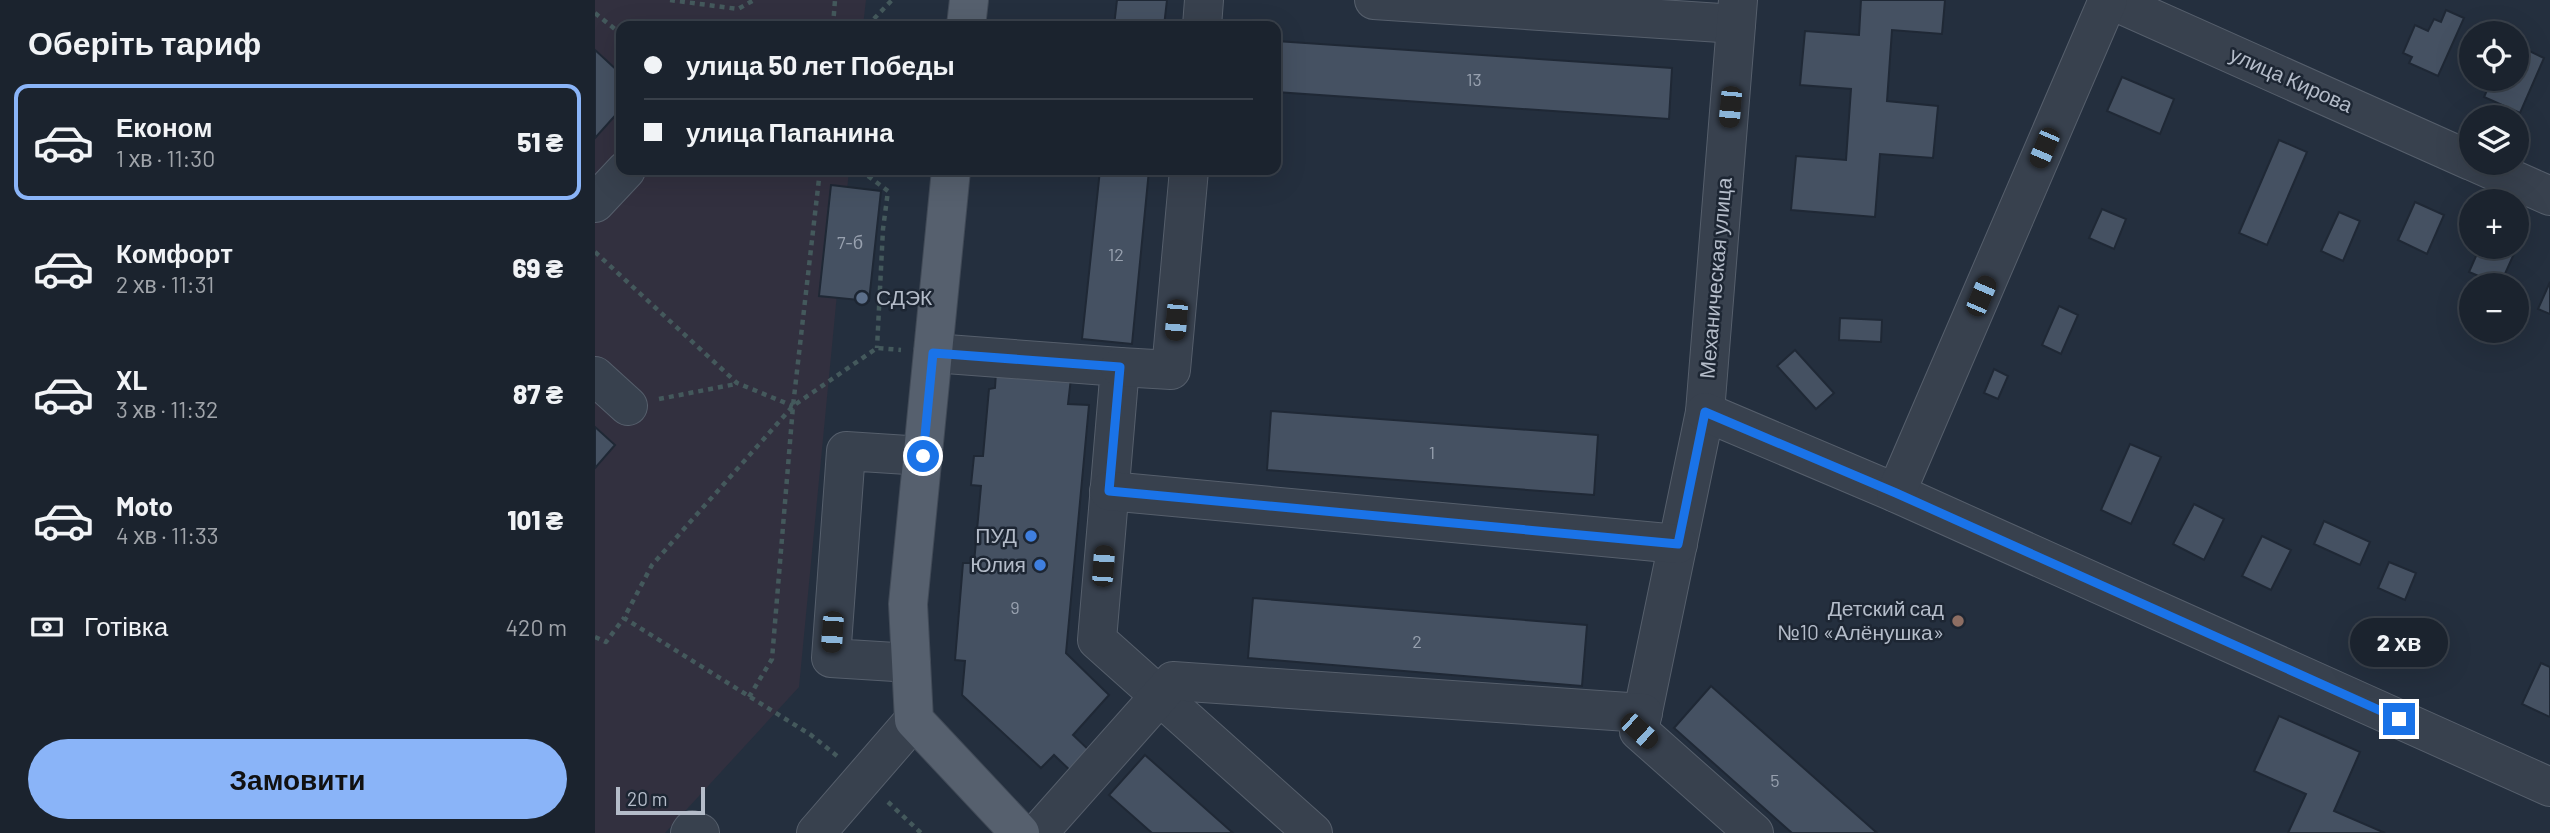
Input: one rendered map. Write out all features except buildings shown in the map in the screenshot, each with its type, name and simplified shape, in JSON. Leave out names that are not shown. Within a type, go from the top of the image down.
[{"type":"main road","points":[[967,21],[969,0]]},
{"type":"main road","points":[[951,175],[908,604],[914,720],[1020,833]]},
{"type":"street","points":[[1202,21],[1204,0]]},
{"type":"street","points":[[1374,0],[1737,12]]},
{"type":"street","points":[[1896,493],[2109,0]]},
{"type":"street","name":"улица Кирова","points":[[2109,0],[2459,156]]},
{"type":"street","name":"Механическая улица","points":[[1737,12],[1705,412],[1639,731],[1755,833]]},
{"type":"street","points":[[595,204],[621,175]]},
{"type":"street","points":[[933,353],[1171,370],[1189,175]]},
{"type":"street","points":[[2503,175],[2550,196]]},
{"type":"street","points":[[1120,367],[1097,640],[1313,833]]},
{"type":"street","points":[[595,376],[628,406]]},
{"type":"street","points":[[1705,412],[1896,493],[2550,787]]},
{"type":"street","points":[[911,663],[831,658],[846,452],[923,456]]},
{"type":"street","points":[[1109,491],[1678,544]]},
{"type":"street","points":[[1038,833],[1173,681],[1643,713]]},
{"type":"street","points":[[816,833],[914,720]]},
{"type":"street","points":[[689,833],[692,830],[700,833]]},
{"type":"path","points":[[670,0],[738,9],[754,0]]},
{"type":"path","points":[[833,21],[835,0]]},
{"type":"path","points":[[872,21],[892,0]]},
{"type":"path","points":[[595,13],[616,30]]},
{"type":"path","points":[[749,697],[772,659],[793,406],[819,175]]},
{"type":"path","points":[[867,175],[888,191],[883,229],[877,348]]},
{"type":"path","points":[[595,252],[737,383],[793,406]]},
{"type":"path","points":[[595,638],[605,642],[624,618],[652,565],[793,406],[877,348],[933,353]]},
{"type":"path","points":[[628,406],[737,383]]},
{"type":"path","points":[[624,618],[811,735],[863,778],[921,833]]},
{"type":"shaded area","points":[[595,0],[866,0],[864,21],[616,21],[616,175],[849,175],[799,687],[665,833],[595,833]]},
{"type":"place","name":"СДЭК","points":[[862,298]]},
{"type":"place","name":"ПУД","points":[[1031,536]]},
{"type":"place","name":"Юлия","points":[[1040,565]]},
{"type":"place","name":"Детский сад №10 «Алёнушка»","points":[[1958,621]]},
{"type":"route","points":[[923,456],[933,353],[1120,367],[1109,491],[1678,544],[1705,412],[1896,493],[2399,719]]}]
